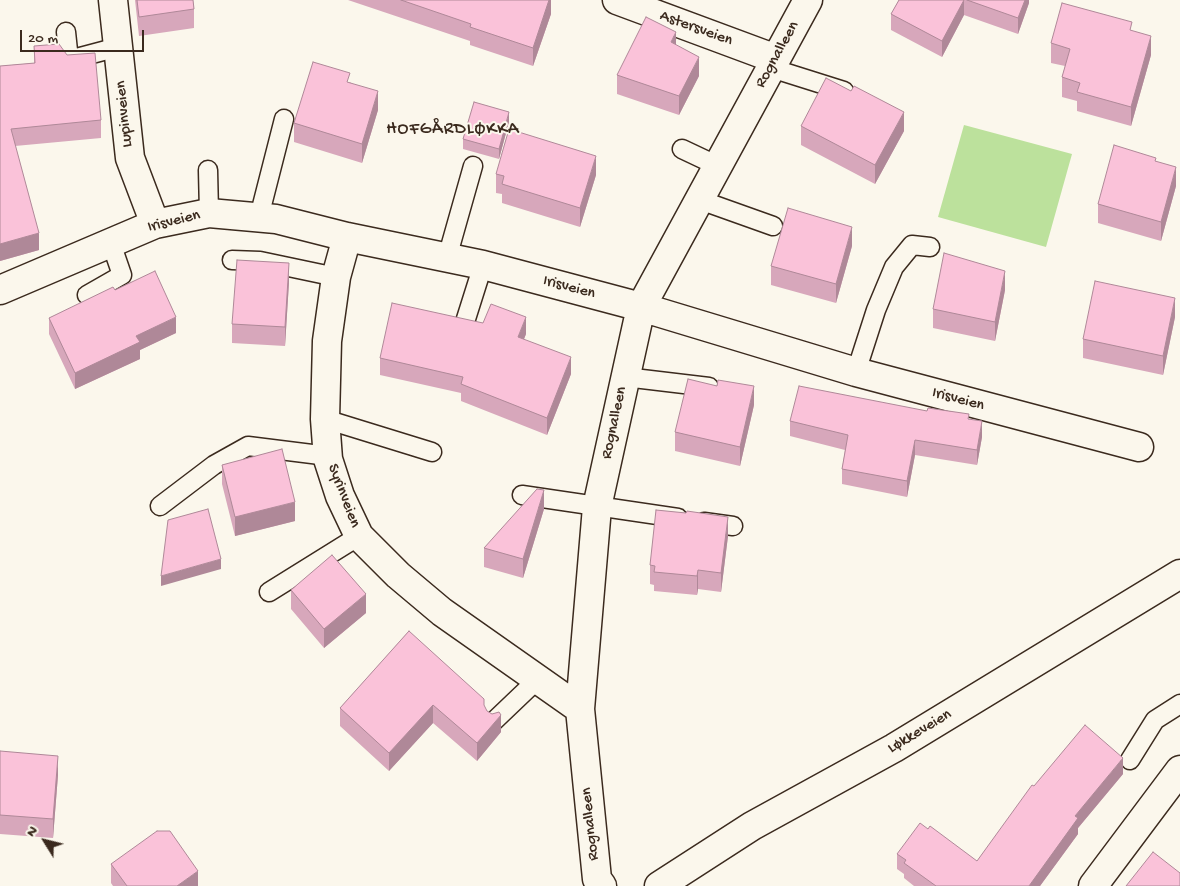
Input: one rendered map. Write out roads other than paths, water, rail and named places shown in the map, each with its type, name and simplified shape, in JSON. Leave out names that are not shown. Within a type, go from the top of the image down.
[{"type":"street","name":"Lupinveien","points":[[113,0],[130,158],[155,224]]},
{"type":"street","name":"Astersveien","points":[[617,0],[773,64]]},
{"type":"street","name":"Rognalleen","points":[[602,886],[597,879],[580,709],[597,507],[641,307],[808,0]]},
{"type":"street","name":"Irisveien","points":[[0,290],[155,224],[209,213],[260,217],[482,265],[641,307],[856,372],[1139,447]]},
{"type":"street","name":"Syrinveien","points":[[347,237],[336,277],[327,341],[325,419],[328,456],[340,496],[359,536],[398,575],[442,612],[580,709]]},
{"type":"street","name":"Løkkeveien","points":[[659,886],[752,826],[894,748],[1180,574]]},
{"type":"street","points":[[1093,886],[1180,771]]},
{"type":"lane","points":[[66,32],[68,60],[118,47]]},
{"type":"lane","points":[[773,64],[859,95]]},
{"type":"lane","points":[[260,217],[284,119]]},
{"type":"lane","points":[[682,149],[718,166]]},
{"type":"lane","points":[[447,258],[473,166]]},
{"type":"lane","points":[[208,170],[209,213]]},
{"type":"lane","points":[[700,200],[773,226]]},
{"type":"lane","points":[[87,295],[122,276],[111,243]]},
{"type":"lane","points":[[856,372],[876,310],[894,267],[912,245],[930,247]]},
{"type":"lane","points":[[232,260],[260,261],[336,277]]},
{"type":"lane","points":[[465,322],[482,265]]},
{"type":"lane","points":[[625,377],[727,389]]},
{"type":"lane","points":[[325,419],[432,452]]},
{"type":"lane","points":[[160,506],[214,465],[248,446],[328,456]]},
{"type":"lane","points":[[522,494],[597,507],[733,526]]},
{"type":"lane","points":[[269,592],[359,536]]},
{"type":"lane","points":[[494,721],[538,679]]},
{"type":"lane","points":[[1130,760],[1154,720],[1180,704]]},
{"type":"district","name":"HOFGÅRDLØKKA","points":[[453,130]]}]
